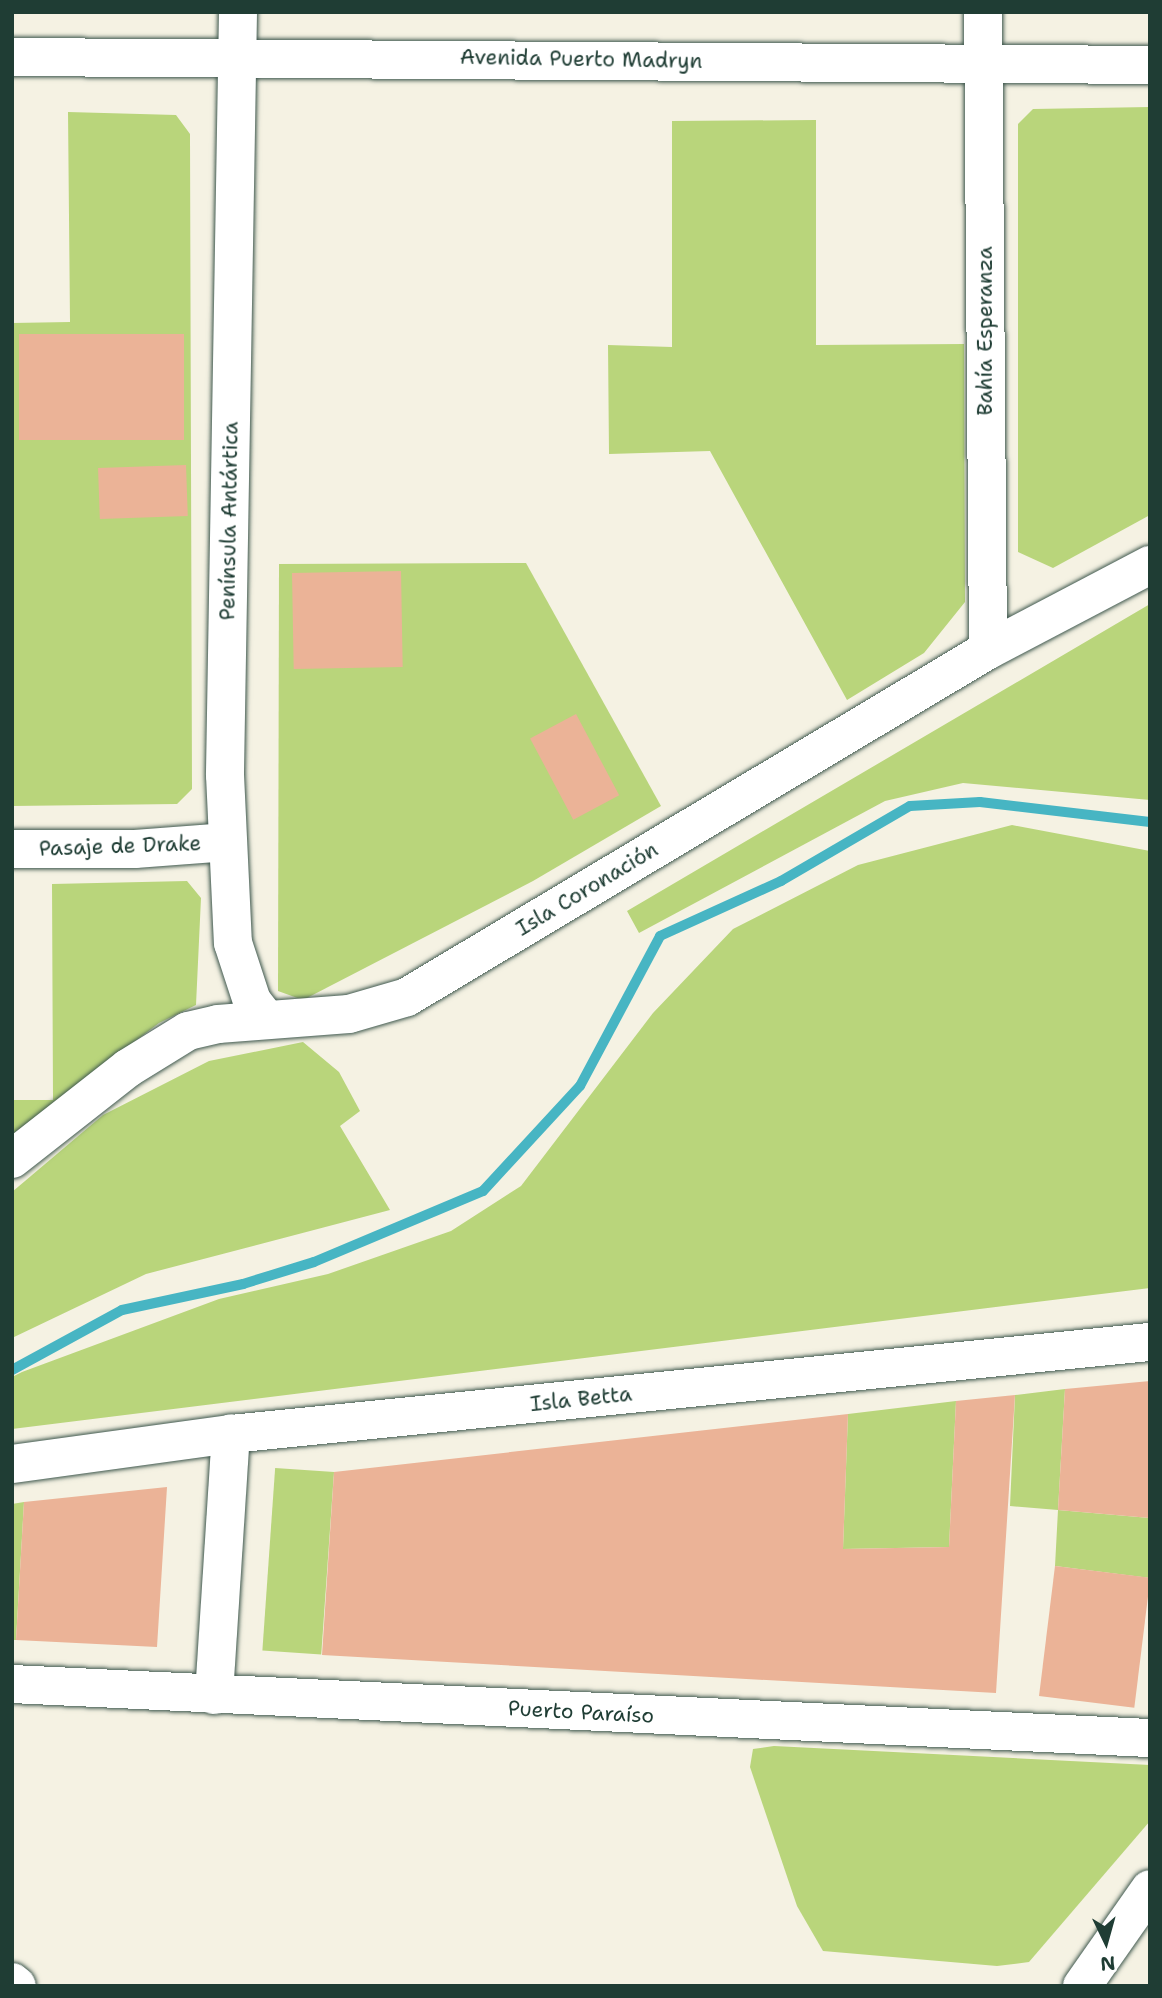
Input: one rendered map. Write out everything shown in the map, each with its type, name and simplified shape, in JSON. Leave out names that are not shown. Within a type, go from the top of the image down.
[{"type":"street","name":"Península Antártica","points":[[238,12],[225,775],[233,943],[252,1002],[267,1020]]},
{"type":"street","name":"Bahía Esperanza","points":[[983,12],[988,650]]},
{"type":"street","name":"Avenida Puerto Madryn","points":[[12,57],[238,55],[1150,65]]},
{"type":"street","name":"Isla Coronación","points":[[12,1159],[128,1068],[188,1031],[267,1020],[349,1014],[407,997],[988,650],[1150,565]]},
{"type":"street","name":"Pasaje de Drake","points":[[12,849],[135,849],[228,842]]},
{"type":"street","name":"Isla Betta","points":[[12,1464],[231,1434],[1150,1342]]},
{"type":"street","points":[[214,1695],[231,1434]]},
{"type":"street","name":"Puerto Paraíso","points":[[12,1684],[1150,1738]]},
{"type":"street","points":[[1082,1986],[1150,1889]]},
{"type":"street","points":[[12,1983],[17,1986]]},
{"type":"green space","points":[[1150,107],[1150,515],[1053,568],[1018,552],[1018,124],[1033,109]]},
{"type":"green space","points":[[68,112],[176,115],[190,134],[192,789],[177,804],[12,806],[12,323],[70,322]]},
{"type":"green space","points":[[816,120],[816,345],[964,344],[965,602],[924,653],[847,700],[710,451],[609,454],[608,345],[672,347],[672,121]]},
{"type":"green space","points":[[526,563],[661,806],[533,881],[303,1000],[278,991],[279,564]]},
{"type":"green space","points":[[1150,604],[1150,800],[963,783],[885,801],[639,933],[627,911]]},
{"type":"green space","points":[[1012,825],[1150,851],[1150,1288],[12,1429],[12,1377],[22,1372],[219,1299],[328,1274],[451,1231],[521,1186],[653,1013],[733,929],[858,865]]},
{"type":"green space","points":[[187,881],[201,898],[196,1005],[159,1023],[12,1135],[12,1100],[53,1100],[52,884]]},
{"type":"green space","points":[[303,1042],[339,1072],[360,1111],[340,1126],[390,1210],[146,1274],[12,1338],[12,1192],[103,1115],[209,1061]]},
{"type":"green space","points":[[1065,1389],[1058,1510],[1010,1506],[1015,1395]]},
{"type":"green space","points":[[956,1401],[949,1547],[843,1549],[848,1414]]},
{"type":"green space","points":[[275,1468],[334,1472],[321,1655],[262,1650]]},
{"type":"green space","points":[[24,1502],[16,1640],[12,1640],[12,1504]]},
{"type":"green space","points":[[1058,1510],[1150,1518],[1150,1578],[1055,1566]]},
{"type":"green space","points":[[774,1746],[1150,1765],[1150,1821],[1029,1962],[997,1966],[823,1951],[797,1906],[750,1767],[753,1749]]},
{"type":"building","points":[[19,334],[184,334],[184,440],[19,440]]},
{"type":"building","points":[[186,465],[188,516],[100,519],[98,468]]},
{"type":"building","points":[[401,571],[403,667],[294,669],[292,573]]},
{"type":"building","points":[[576,714],[619,795],[573,820],[530,738]]},
{"type":"building","points":[[1150,1381],[1150,1518],[1058,1510],[1065,1389]]},
{"type":"building","points":[[1015,1395],[996,1693],[322,1655],[334,1472],[848,1414],[843,1549],[949,1547],[956,1401]]},
{"type":"building","points":[[167,1487],[157,1647],[16,1640],[24,1502]]},
{"type":"building","points":[[1055,1566],[1150,1578],[1134,1708],[1039,1696]]},
{"type":"waterway","points":[[12,1370],[122,1310],[243,1284],[314,1262],[483,1191],[580,1086],[660,936],[781,881],[910,806],[980,802],[1150,822]]}]
